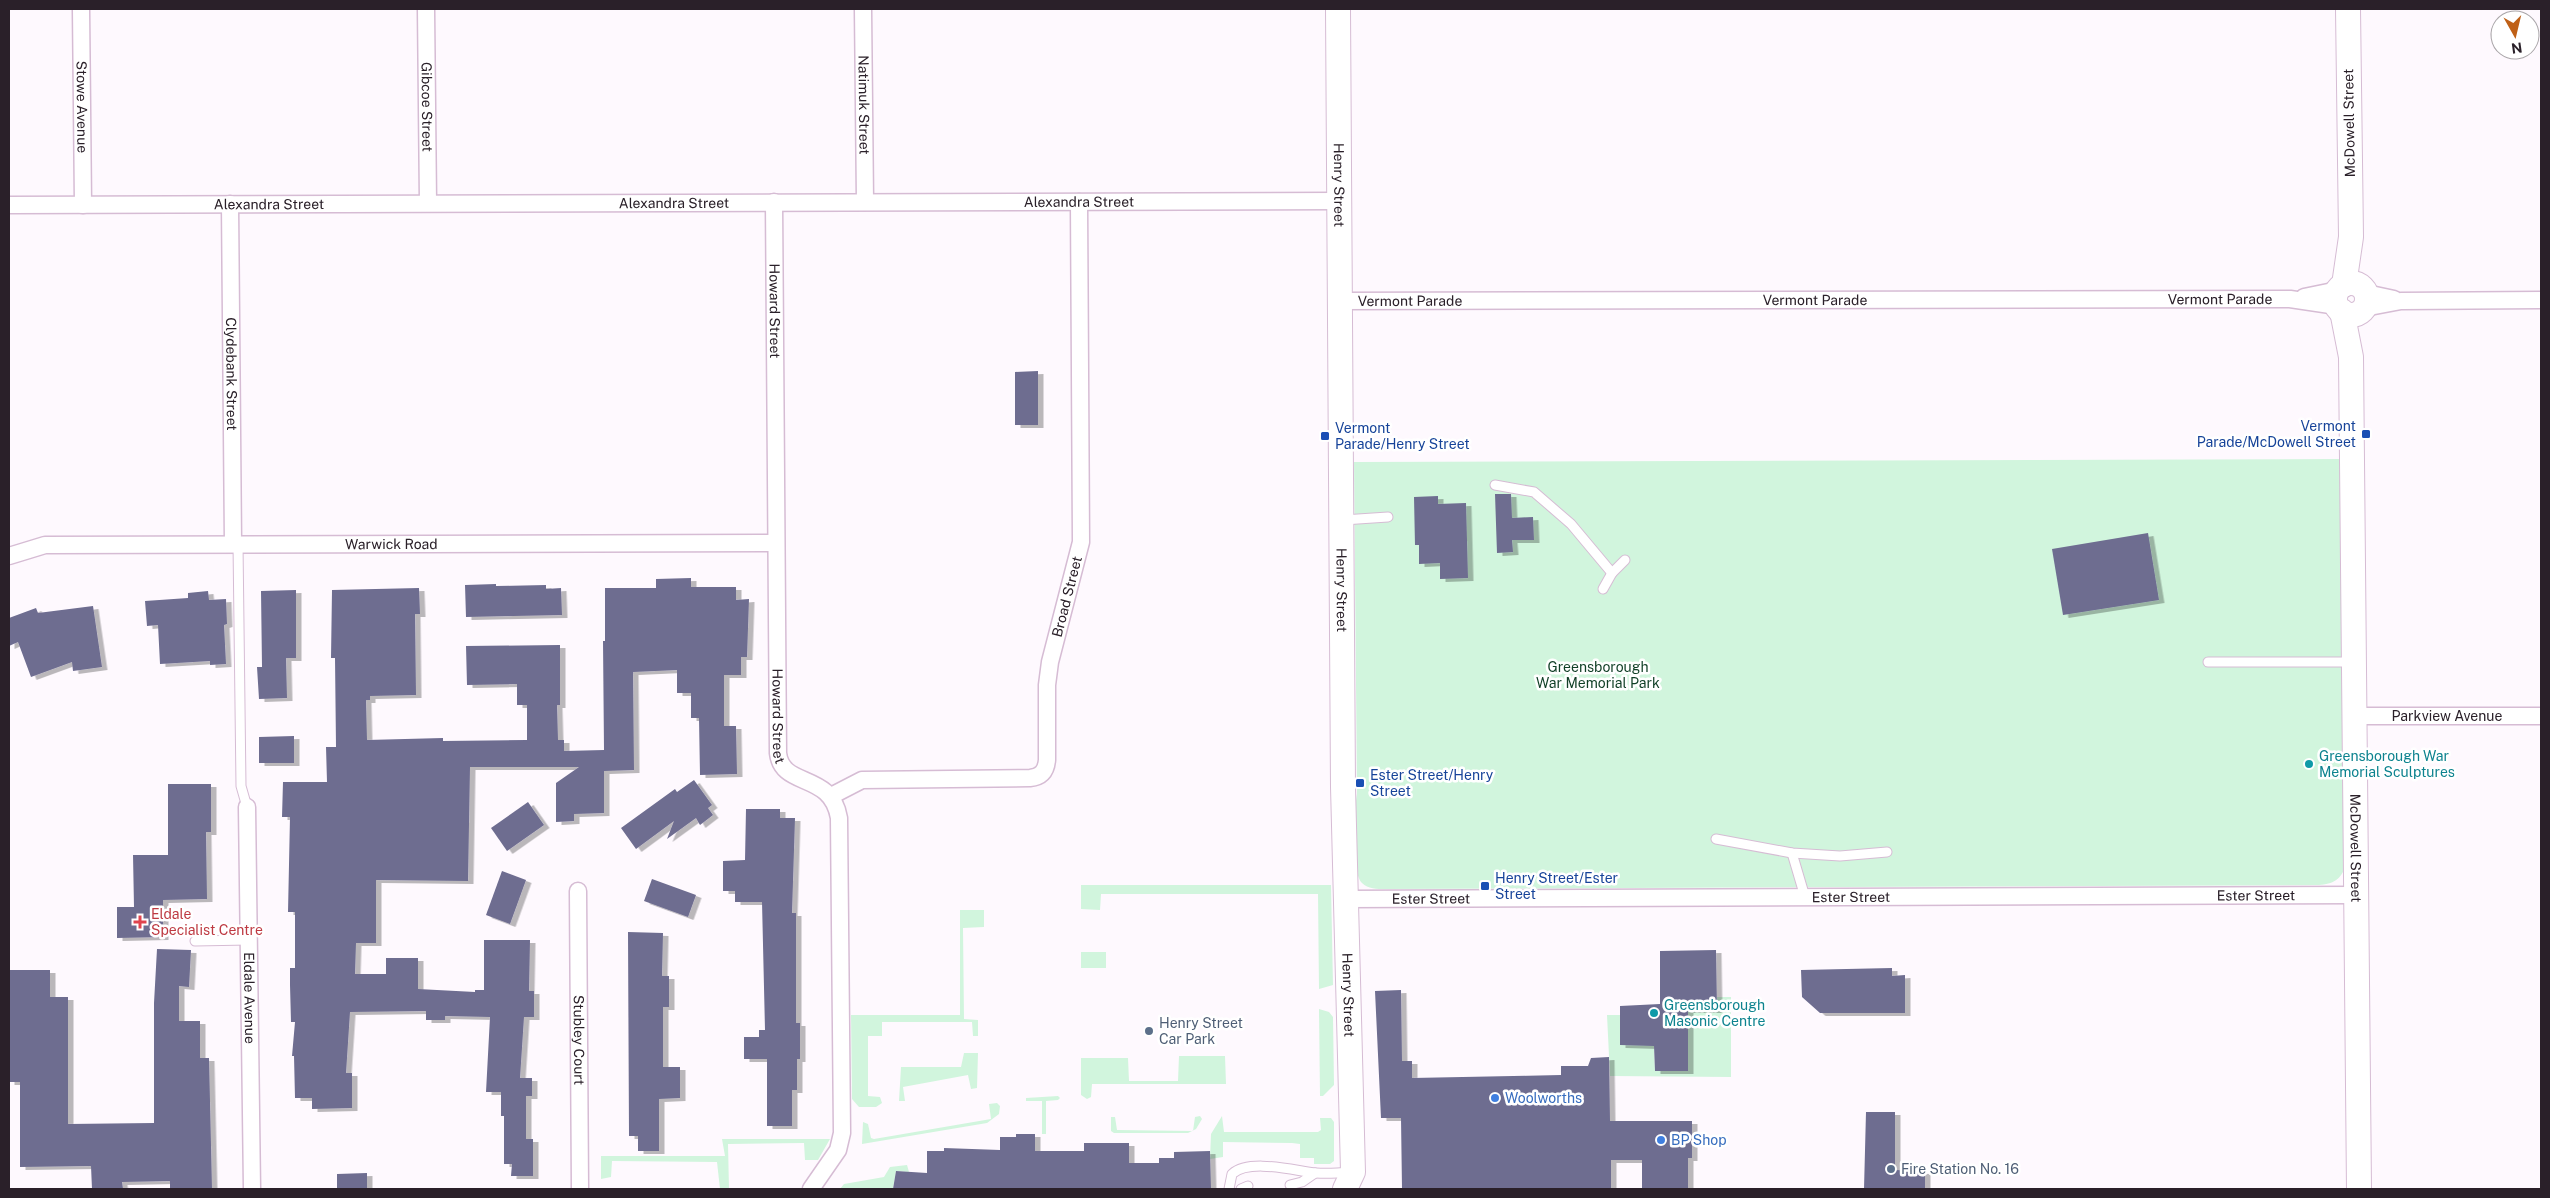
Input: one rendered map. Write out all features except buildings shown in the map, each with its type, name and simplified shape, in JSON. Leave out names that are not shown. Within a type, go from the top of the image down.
[{"type":"street","name":"Stowe Avenue","points":[[82,9],[83,205]]},
{"type":"street","name":"Gibcoe Street","points":[[426,9],[428,203]]},
{"type":"street","name":"Natimuk Street","points":[[863,9],[865,202]]},
{"type":"street","name":"Henry Street","points":[[1338,9],[1341,520],[1346,899],[1354,1184]]},
{"type":"street","name":"McDowell Street","points":[[2348,9],[2359,1189]]},
{"type":"street","name":"Alexandra Street","points":[[9,205],[1339,201]]},
{"type":"street","name":"Howard Street","points":[[774,202],[779,762],[786,772],[816,785],[831,796]]},
{"type":"street","name":"Broad Street","points":[[831,796],[862,780],[1036,778],[1044,771],[1047,760],[1047,685],[1050,662],[1081,542],[1079,202]]},
{"type":"street","name":"Clydebank Street","points":[[230,204],[235,544]]},
{"type":"street","name":"Vermont Parade","points":[[1340,301],[2541,300]]},
{"type":"street","name":"Warwick Road","points":[[9,556],[45,545],[776,543]]},
{"type":"street","name":"Parkview Avenue","points":[[2355,716],[2541,716]]},
{"type":"street","points":[[811,1189],[835,1155],[842,1133],[839,818],[831,796]]},
{"type":"street","name":"Eldale Avenue","points":[[247,808],[252,1189]]},
{"type":"street","name":"Stubley Court","points":[[578,891],[580,1189]]},
{"type":"street","name":"Ester Street","points":[[1346,899],[2356,895]]},
{"type":"lane","points":[[1495,485],[1534,492],[1571,524],[1612,573]]},
{"type":"lane","points":[[1341,520],[1388,517]]},
{"type":"lane","points":[[235,544],[241,786],[247,808]]},
{"type":"lane","points":[[1603,589],[1612,573],[1625,560]]},
{"type":"lane","points":[[2208,662],[2355,662]]},
{"type":"lane","points":[[1716,839],[1792,853],[1840,856],[1887,852]]},
{"type":"lane","points":[[1792,853],[1805,897]]},
{"type":"lane","points":[[195,941],[249,940]]},
{"type":"lane","points":[[1229,1189],[1232,1174],[1242,1168],[1290,1167],[1354,1184]]},
{"type":"lane","points":[[1290,1184],[1302,1182],[1315,1173]]},
{"type":"green space","name":"Greensborough War Memorial Park","points":[[2343,459],[2346,865],[2339,878],[2328,884],[1382,889],[1367,886],[1362,883],[1359,877],[1356,867],[1354,840],[1357,794],[1354,462]]},
{"type":"green space","points":[[1081,885],[1331,885],[1333,985],[1319,989],[1318,894],[1101,894],[1100,910],[1081,909]]},
{"type":"green space","points":[[960,910],[984,910],[984,927],[963,928],[964,1019],[978,1020],[978,1036],[973,1036],[972,1022],[882,1022],[882,1036],[868,1036],[868,1096],[880,1097],[882,1103],[876,1107],[859,1107],[852,1099],[851,1015],[960,1015]]},
{"type":"green space","points":[[1081,952],[1106,952],[1106,968],[1081,968]]},
{"type":"green space","points":[[1717,997],[1731,997],[1731,1077],[1610,1076],[1607,1015],[1620,1015],[1654,1046],[1655,1071],[1687,1071],[1688,1010],[1717,1009]]},
{"type":"green space","points":[[1319,1009],[1329,1012],[1333,1017],[1334,1085],[1323,1096],[1320,1096]]},
{"type":"green space","points":[[964,1053],[978,1053],[977,1088],[971,1089],[968,1075],[903,1087],[905,1101],[899,1101],[901,1067],[961,1067]]},
{"type":"green space","points":[[1179,1056],[1225,1056],[1226,1084],[1092,1084],[1091,1097],[1087,1099],[1081,1095],[1081,1058],[1128,1058],[1129,1081],[1178,1081]]},
{"type":"green space","points":[[1058,1096],[1060,1098],[1058,1100],[1046,1101],[1046,1134],[1042,1134],[1042,1101],[1026,1101],[1026,1098]]},
{"type":"green space","points":[[997,1103],[1000,1106],[999,1114],[987,1123],[862,1144],[863,1122],[868,1124],[871,1138],[874,1139],[991,1119],[989,1104]]},
{"type":"green space","points":[[1200,1116],[1202,1119],[1196,1129],[1193,1130],[1195,1117]]},
{"type":"green space","points":[[1222,1116],[1224,1132],[1318,1132],[1321,1130],[1320,1118],[1331,1118],[1334,1122],[1334,1161],[1330,1164],[1314,1164],[1314,1158],[1300,1158],[1300,1144],[1292,1143],[1223,1142],[1223,1157],[1210,1159],[1211,1134]]},
{"type":"green space","points":[[1111,1117],[1115,1117],[1117,1130],[1192,1131],[1188,1133],[1114,1133],[1111,1131]]},
{"type":"green space","points":[[722,1139],[830,1139],[818,1160],[805,1160],[804,1143],[728,1144],[729,1189],[720,1189],[717,1162],[612,1161],[611,1177],[601,1179],[601,1156],[725,1156]]},
{"type":"green space","points":[[907,1165],[909,1172],[896,1171],[893,1189],[840,1189],[844,1184],[884,1177],[890,1167]]},
{"type":"place","name":"Vermont Parade/McDowell Street","points":[[2366,434]]},
{"type":"place","name":"Vermont Parade/Henry Street","points":[[1325,436]]},
{"type":"place","name":"Greensborough War Memorial Sculptures","points":[[2309,764]]},
{"type":"place","name":"Ester Street/Henry Street","points":[[1360,783]]},
{"type":"place","name":"Henry Street/Ester Street","points":[[1485,886]]},
{"type":"place","name":"Eldale Specialist Centre","points":[[140,922]]},
{"type":"place","name":"Greensborough Masonic Centre","points":[[1654,1013]]},
{"type":"place","name":"Henry Street Car Park","points":[[1149,1031]]},
{"type":"place","name":"Woolworths","points":[[1495,1098]]},
{"type":"place","name":"BP Shop","points":[[1661,1140]]},
{"type":"place","name":"Fire Station No. 16","points":[[1891,1169]]}]
